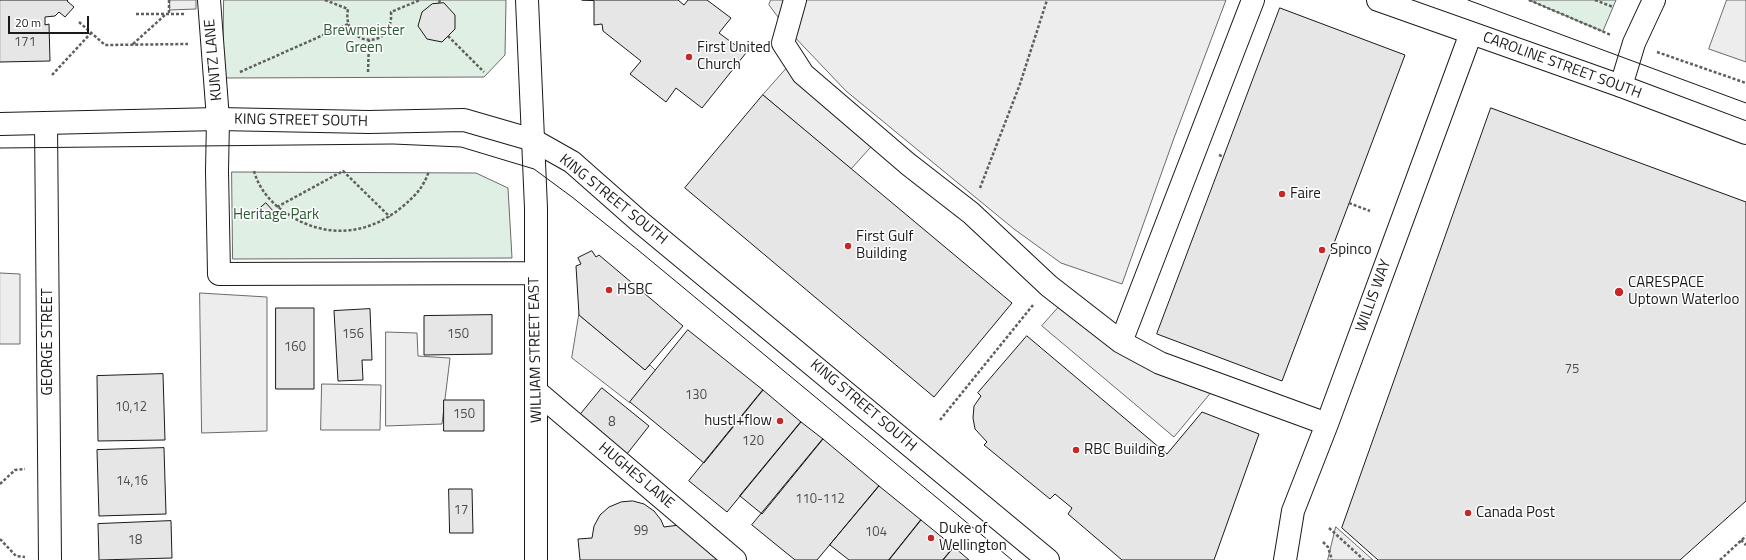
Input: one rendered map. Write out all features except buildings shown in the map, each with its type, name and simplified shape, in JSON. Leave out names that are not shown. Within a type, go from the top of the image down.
[{"type":"street","name":"WILLIAM STREET EAST","points":[[527,0],[533,140],[537,392],[536,560]]},
{"type":"street","points":[[795,0],[783,43],[803,74],[908,164],[971,213],[1048,286],[1121,342],[1160,363],[1327,424]]},
{"type":"street","points":[[1121,342],[1253,0]]},
{"type":"street","name":"CAROLINE STREET SOUTH","points":[[1378,0],[1621,86],[1746,133]]},
{"type":"street","points":[[1621,86],[1634,43],[1654,0]]},
{"type":"street","name":"KUNTZ LANE","points":[[210,7],[218,119],[217,171],[219,274],[535,273]]},
{"type":"street","name":"WILLIS WAY","points":[[1285,560],[1293,511],[1327,424],[1471,33]]},
{"type":"street","name":"KING STREET SOUTH","points":[[0,124],[218,119],[369,122],[464,120],[533,140],[572,162],[640,222],[1048,560]]},
{"type":"street","name":"GEORGE STREET","points":[[46,124],[50,560]]},
{"type":"street","name":"HUGHES LANE","points":[[537,392],[736,560]]},
{"type":"path","points":[[133,44],[167,14],[169,0]]},
{"type":"path","points":[[325,0],[348,9],[348,24],[356,35],[369,40],[377,39],[384,35],[392,22],[391,12],[420,0]]},
{"type":"path","points":[[971,213],[1020,84],[1047,0]]},
{"type":"path","points":[[1529,0],[1614,36]]},
{"type":"path","points":[[1595,0],[1613,6]]},
{"type":"path","points":[[136,14],[167,14],[210,7]]},
{"type":"path","points":[[79,22],[105,44],[212,44]]},
{"type":"path","points":[[237,73],[348,24]]},
{"type":"path","points":[[52,75],[91,33]]},
{"type":"path","points":[[448,36],[484,72]]},
{"type":"path","points":[[368,72],[369,40]]},
{"type":"path","points":[[1663,54],[1746,83]]},
{"type":"path","points":[[254,171],[258,185],[277,207],[296,220],[310,226],[336,232],[354,230],[373,225],[390,217],[423,187],[429,171]]},
{"type":"path","points":[[277,207],[343,171],[390,217]]},
{"type":"path","points":[[1349,204],[1370,211]]},
{"type":"path","points":[[940,420],[1048,286]]},
{"type":"path","points":[[0,484],[15,470],[26,469]]},
{"type":"path","points":[[1329,528],[1364,560]]},
{"type":"path","points":[[1720,560],[1746,536]]},
{"type":"path","points":[[0,539],[16,556],[27,557]]},
{"type":"path","points":[[1741,540],[1746,545]]},
{"type":"path","points":[[1323,542],[1328,547],[1332,560]]},
{"type":"green space","name":"Brewmeister Green","points":[[224,0],[506,0],[505,55],[484,77],[223,78]]},
{"type":"green space","points":[[1529,0],[1616,0],[1603,31]]},
{"type":"green space","name":"Heritage Park","points":[[232,172],[476,173],[508,188],[512,258],[233,259]]},
{"type":"shaded area","points":[[170,0],[196,0],[196,9],[170,10]]},
{"type":"shaded area","points":[[771,0],[1226,0],[1174,138],[1122,284],[1061,263],[1014,229],[846,91],[787,29],[769,5]]},
{"type":"shaded area","points":[[1727,0],[1746,0],[1746,62],[1709,49]]},
{"type":"shaded area","points":[[794,60],[878,139],[851,169],[763,95]]},
{"type":"shaded area","points":[[0,273],[20,274],[20,344],[0,344]]},
{"type":"shaded area","points":[[200,293],[267,297],[267,431],[202,433]]},
{"type":"shaded area","points":[[1066,299],[1218,384],[1174,437],[1042,326]]},
{"type":"shaded area","points":[[579,315],[645,370],[650,365],[656,371],[630,403],[572,358]]},
{"type":"shaded area","points":[[386,332],[417,333],[418,356],[450,358],[442,424],[386,426]]},
{"type":"shaded area","points":[[322,384],[381,385],[380,430],[321,430]]},
{"type":"shaded area","points":[[1336,527],[1373,560],[1328,560]]},
{"type":"tram line","points":[[1468,0],[1746,103]]},
{"type":"tram line","points":[[0,148],[393,144],[461,147],[534,169],[572,197],[638,250],[1012,560]]},
{"type":"place","name":"First United Church","points":[[689,57]]},
{"type":"place","name":"Faire","points":[[1282,194]]},
{"type":"place","name":"First Gulf Building","points":[[848,246]]},
{"type":"place","name":"Spinco","points":[[1322,250]]},
{"type":"place","name":"HSBC","points":[[609,290]]},
{"type":"place","name":"CARESPACE Uptown Waterloo","points":[[1619,292]]},
{"type":"place","name":"hustl+flow","points":[[780,421]]},
{"type":"place","name":"RBC Building","points":[[1076,450]]},
{"type":"place","name":"Canada Post","points":[[1468,513]]},
{"type":"place","name":"Duke of Wellington","points":[[931,538]]}]
